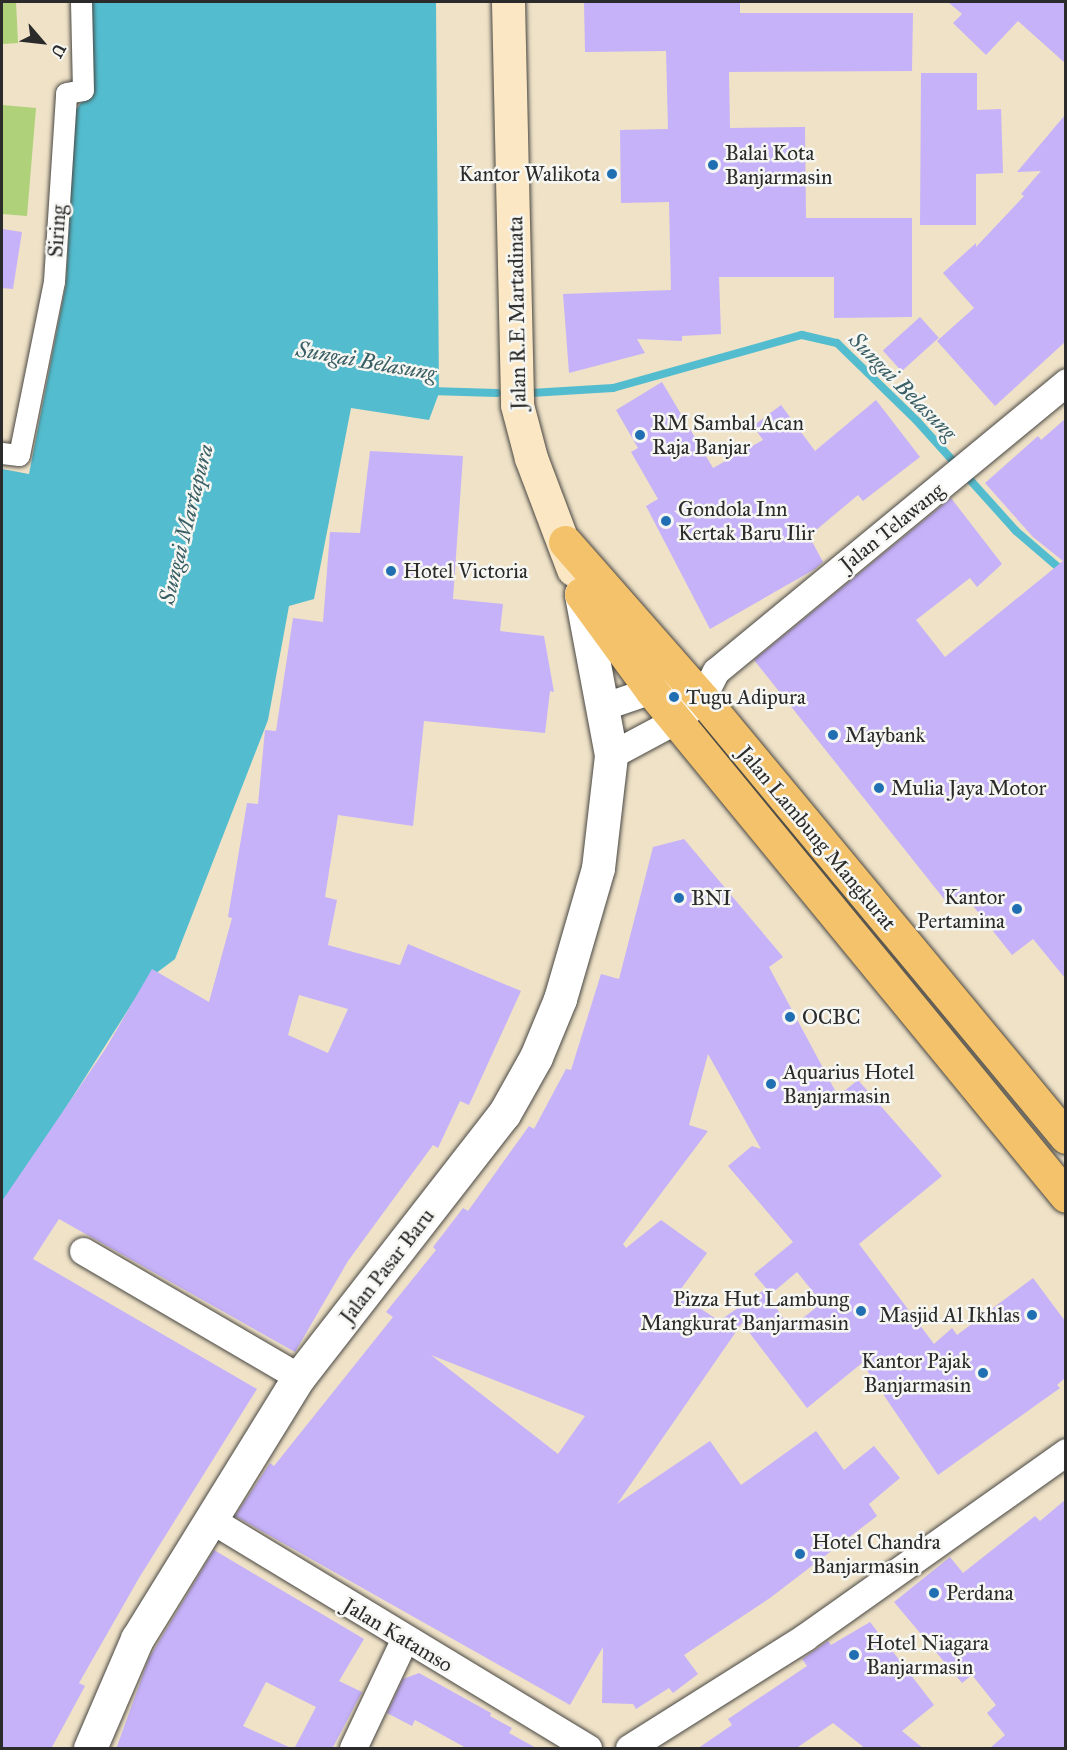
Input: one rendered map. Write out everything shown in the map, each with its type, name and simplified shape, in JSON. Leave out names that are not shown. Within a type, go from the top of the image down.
[{"type":"highway","name":"Jalan Lambung Mangkurat","points":[[566,542],[695,692],[1065,1137]]},
{"type":"highway","name":"Jalan Lambung Mangkurat","points":[[581,594],[651,690],[695,692]]},
{"type":"highway","name":"Jalan Lambung Mangkurat","points":[[695,692],[997,1112],[1065,1196]]},
{"type":"highway","points":[[997,1112],[1026,1090]]},
{"type":"main road","name":"Jalan R.E Martadinata","points":[[508,2],[517,405],[531,458],[566,542],[581,594]]},
{"type":"street","name":"Siring","points":[[2,453],[19,455],[54,281],[66,93],[83,90],[81,2]]},
{"type":"street","name":"Jalan Telawang","points":[[611,755],[695,692],[977,459],[1065,382]]},
{"type":"street","name":"Jalan R.E Martadinata","points":[[581,594],[611,755]]},
{"type":"street","points":[[602,707],[651,690]]},
{"type":"street","name":"Jalan Pasar Baru","points":[[90,1749],[137,1639],[299,1377],[504,1114],[536,1057],[560,999],[598,868],[611,755]]},
{"type":"street","points":[[83,1251],[299,1377]]},
{"type":"street","points":[[629,1749],[805,1637],[1065,1452]]},
{"type":"street","name":"Jalan Katamso","points":[[210,1520],[404,1640],[588,1749]]},
{"type":"street","points":[[352,1749],[404,1640]]},
{"type":"green space","points":[[2,2],[16,2],[18,43],[2,44]]},
{"type":"green space","points":[[2,105],[36,108],[27,216],[2,214]]},
{"type":"water","name":"Sungai Martapura","points":[[88,2],[436,2],[439,393],[429,420],[351,408],[314,599],[289,606],[268,720],[175,959],[147,980],[2,1208],[2,469],[29,474],[66,284],[75,111],[83,100],[93,97]]},
{"type":"building","points":[[584,2],[740,2],[740,13],[913,13],[912,71],[729,72],[730,128],[805,127],[806,218],[912,218],[912,317],[834,318],[834,277],[719,277],[721,334],[682,336],[682,341],[637,339],[645,353],[569,373],[563,294],[671,290],[669,202],[621,203],[620,130],[668,129],[666,51],[585,52]]},
{"type":"building","points":[[948,2],[1065,2],[1065,63],[1018,21],[986,55],[953,23],[962,14]]},
{"type":"building","points":[[921,73],[977,73],[977,110],[1001,109],[1003,173],[976,174],[976,225],[920,225]]},
{"type":"building","points":[[1065,115],[1065,342],[995,406],[937,341],[974,308],[943,273],[976,243],[976,247],[1024,196],[1021,194],[1041,171],[1017,172]]},
{"type":"building","points":[[2,229],[22,232],[13,289],[2,288]]},
{"type":"building","points":[[920,317],[939,338],[902,371],[883,350]]},
{"type":"building","points":[[662,382],[713,468],[763,440],[753,426],[781,405],[815,451],[876,400],[920,457],[863,501],[858,495],[809,536],[823,562],[815,569],[710,629],[646,506],[658,499],[631,452],[638,448],[616,410]]},
{"type":"building","points":[[1065,419],[1065,978],[1033,939],[1012,955],[962,892],[948,904],[754,660],[951,498],[1002,564],[977,587],[970,578],[916,620],[945,657],[1063,561],[1033,537],[985,483],[1038,436],[1041,440]]},
{"type":"building","points":[[370,451],[463,456],[453,599],[503,604],[500,631],[544,636],[554,692],[550,691],[545,733],[424,721],[413,826],[338,815],[325,897],[337,900],[328,945],[400,965],[408,944],[521,991],[469,1105],[460,1101],[438,1148],[433,1145],[348,1261],[295,1352],[59,1219],[33,1259],[257,1389],[139,1578],[79,1683],[85,1686],[51,1749],[2,1749],[2,1201],[106,1048],[152,969],[209,1002],[232,918],[228,917],[247,803],[258,804],[265,730],[276,731],[293,618],[323,622],[330,532],[360,533]],"holes":[[[299,995],[348,1009],[328,1053],[288,1035]]]},
{"type":"building","points":[[684,839],[783,957],[769,967],[838,1096],[858,1080],[942,1176],[859,1244],[934,1344],[952,1328],[957,1335],[1033,1278],[1065,1321],[1065,1378],[1057,1385],[1060,1388],[938,1475],[862,1363],[807,1408],[742,1323],[617,1504],[710,1441],[741,1485],[816,1431],[844,1470],[874,1446],[900,1478],[869,1504],[877,1516],[770,1598],[684,1655],[698,1674],[673,1693],[669,1688],[636,1709],[633,1704],[602,1703],[603,1647],[570,1705],[235,1516],[270,1463],[274,1466],[393,1317],[386,1312],[436,1250],[433,1247],[463,1208],[468,1211],[529,1126],[534,1129],[566,1069],[571,1070],[601,974],[619,979],[653,847]],"holes":[[[708,1054],[761,1149],[752,1146],[728,1166],[793,1242],[754,1274],[771,1294],[797,1272],[822,1303],[790,1328],[764,1290],[719,1321],[678,1293],[707,1253],[661,1220],[626,1248],[623,1244],[708,1131],[689,1125]],[[431,1355],[585,1416],[558,1454]]]},
{"type":"building","points":[[1065,1500],[1065,1749],[989,1749],[1005,1735],[987,1713],[996,1705],[972,1675],[962,1683],[894,1602],[950,1557],[963,1573],[1035,1516],[1040,1521]]},
{"type":"building","points":[[214,1550],[364,1639],[339,1681],[362,1692],[332,1749],[294,1749],[316,1707],[266,1682],[243,1726],[293,1749],[116,1749],[149,1658]]},
{"type":"building","points":[[870,1622],[934,1705],[902,1731],[924,1749],[866,1749],[833,1723],[795,1749],[697,1749],[732,1725],[728,1719],[807,1666],[802,1659],[828,1641],[831,1645]]},
{"type":"building","points":[[419,1673],[491,1713],[490,1716],[512,1728],[509,1733],[538,1749],[468,1749],[415,1720],[412,1726],[387,1713],[403,1679]]},
{"type":"waterway","name":"Sungai Belasung","points":[[531,393],[613,388],[802,335],[837,343],[917,421],[1016,531],[1066,574]]},
{"type":"waterway","name":"Sungai Belasung","points":[[430,391],[497,393]]},
{"type":"place","name":"Balai Kota Banjarmasin","points":[[713,165]]},
{"type":"place","name":"Kantor Walikota","points":[[612,174]]},
{"type":"place","name":"RM Sambal Acan Raja Banjar","points":[[640,435]]},
{"type":"place","name":"Gondola Inn Kertak Baru Ilir","points":[[666,521]]},
{"type":"place","name":"Hotel Victoria","points":[[391,571]]},
{"type":"place","name":"Tugu Adipura","points":[[674,697]]},
{"type":"place","name":"Maybank","points":[[833,735]]},
{"type":"place","name":"Mulia Jaya Motor","points":[[879,788]]},
{"type":"place","name":"BNI","points":[[679,898]]},
{"type":"place","name":"Kantor Pertamina","points":[[1017,909]]},
{"type":"place","name":"OCBC","points":[[790,1017]]},
{"type":"place","name":"Aquarius Hotel Banjarmasin","points":[[771,1084]]},
{"type":"place","name":"Pizza Hut Lambung Mangkurat Banjarmasin","points":[[861,1311]]},
{"type":"place","name":"Masjid Al Ikhlas","points":[[1032,1315]]},
{"type":"place","name":"Kantor Pajak Banjarmasin","points":[[983,1373]]},
{"type":"place","name":"Hotel Chandra Banjarmasin","points":[[800,1554]]},
{"type":"place","name":"Perdana","points":[[934,1593]]},
{"type":"place","name":"Hotel Niagara Banjarmasin","points":[[854,1655]]}]
